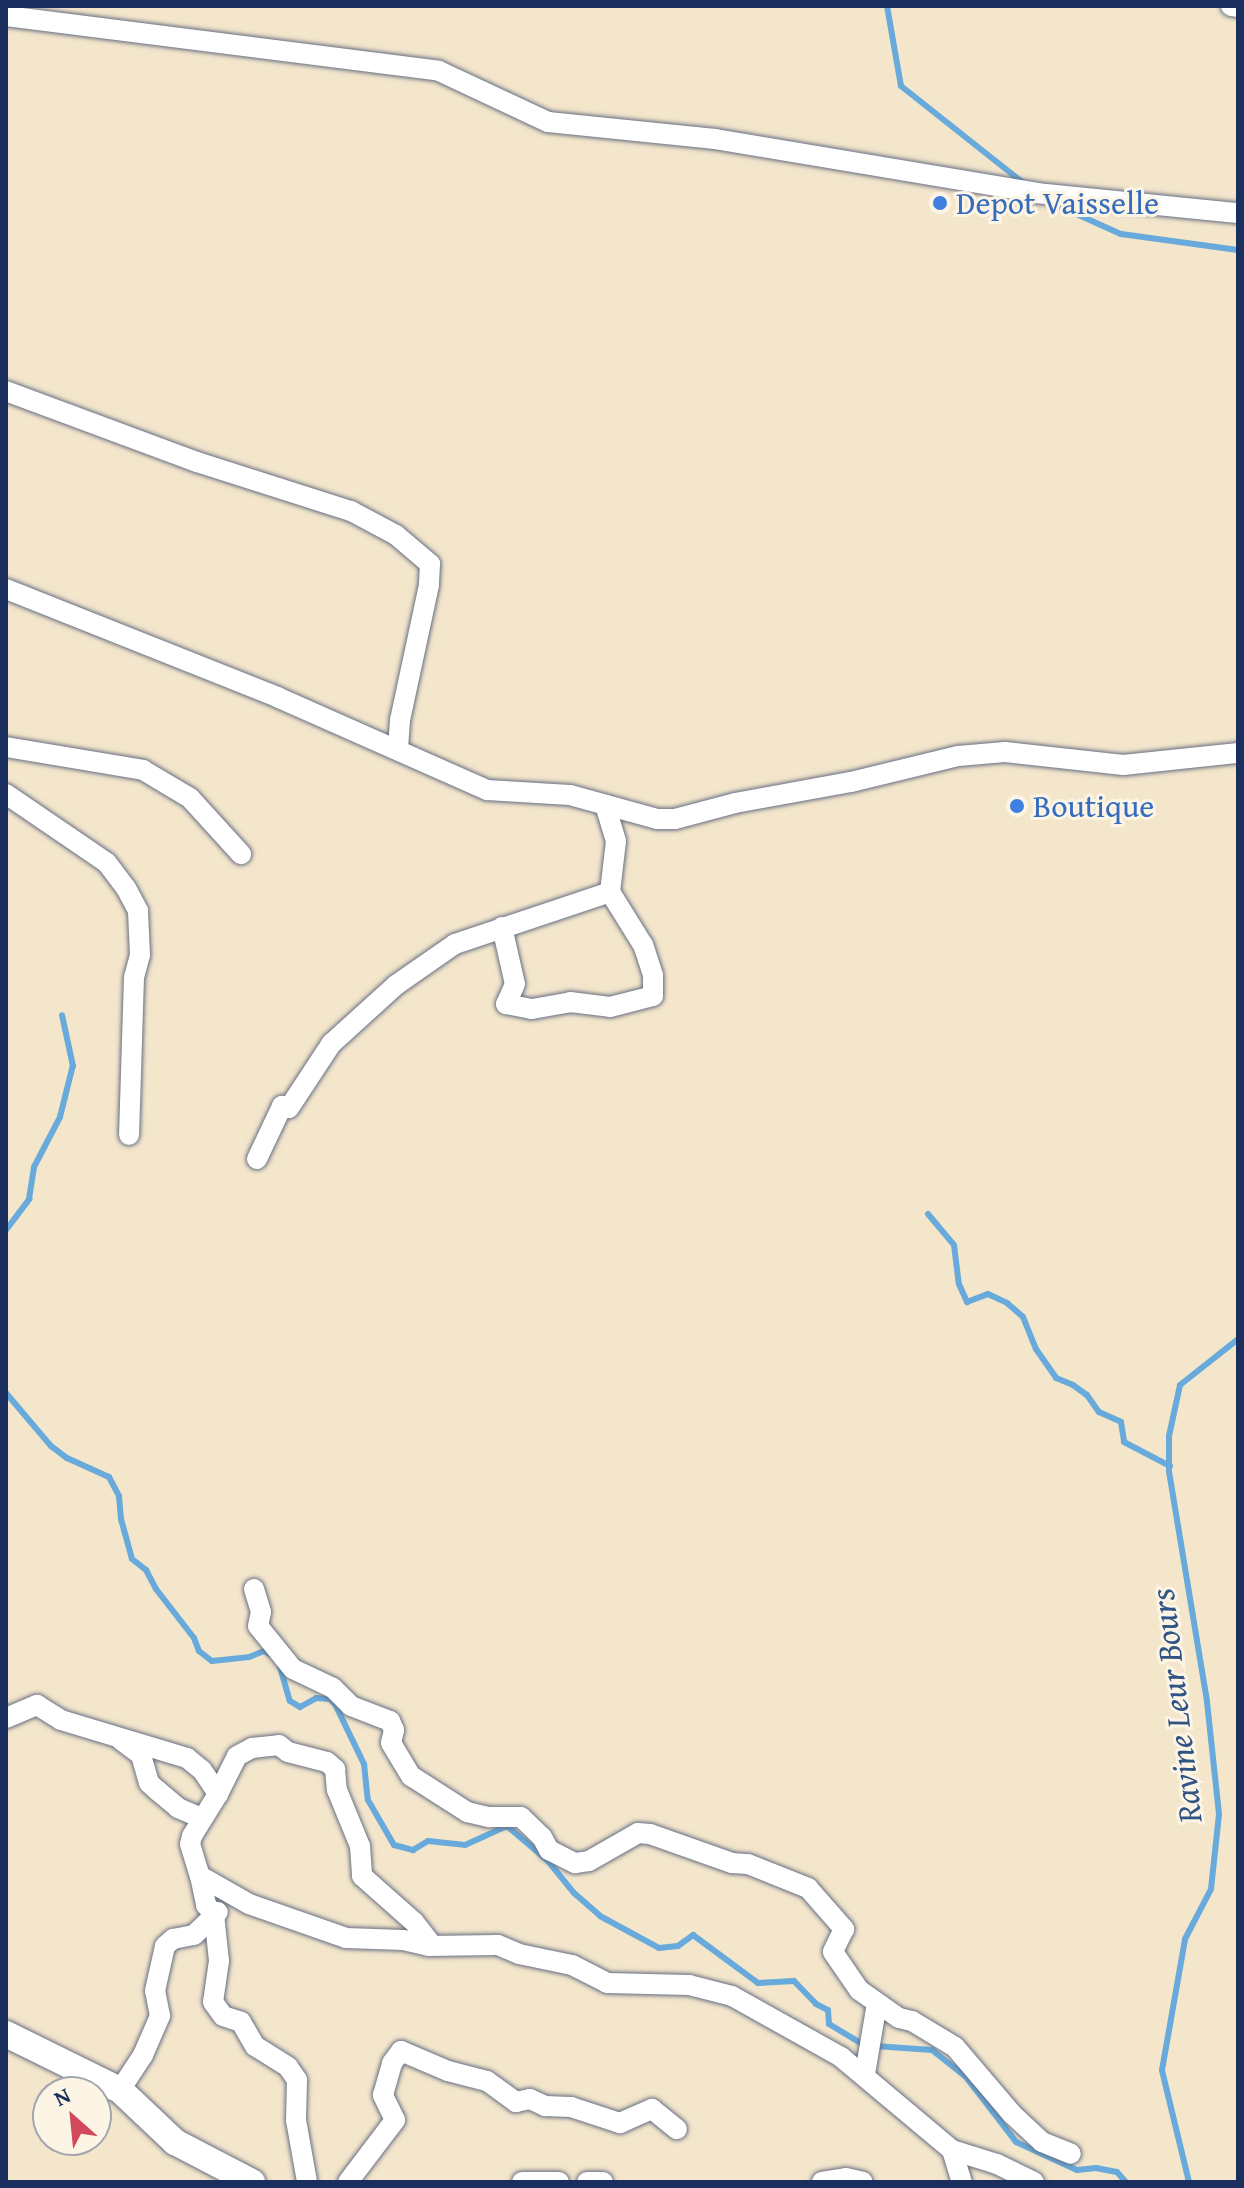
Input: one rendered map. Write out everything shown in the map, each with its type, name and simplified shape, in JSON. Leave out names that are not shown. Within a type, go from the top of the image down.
[{"type":"street","points":[[1231,6],[1238,7]]},
{"type":"street","points":[[6,16],[439,71],[548,122],[715,139],[1036,193],[1238,213]]},
{"type":"street","points":[[6,391],[197,462],[351,511],[396,535],[430,564],[429,585],[400,720],[398,749]]},
{"type":"street","points":[[6,589],[398,749],[487,790],[570,795],[657,819],[675,819],[735,803],[851,782],[958,756],[1005,752],[1123,765],[1238,753]]},
{"type":"street","points":[[6,747],[143,770],[172,784],[190,798],[241,854]]},
{"type":"street","points":[[6,794],[107,863],[138,911],[140,955],[134,977],[129,1135]]},
{"type":"street","points":[[502,927],[515,984],[506,1004],[532,1009],[570,1002],[610,1007],[653,996],[653,975],[643,945],[610,892],[616,841],[605,805]]},
{"type":"street","points":[[257,1159],[282,1106],[289,1108],[331,1044],[367,1009],[455,944],[610,892]]},
{"type":"street","points":[[254,1589],[261,1612],[258,1626],[293,1669],[333,1688],[351,1706],[390,1721],[394,1730],[391,1743],[411,1776],[423,1787],[467,1812],[489,1817],[521,1817],[542,1837],[549,1850],[575,1863],[589,1861],[638,1833],[650,1834],[732,1863],[757,1868],[808,1888],[844,1929],[833,1952],[859,1990],[955,2047],[1012,2114],[1042,2142],[1071,2154]]},
{"type":"street","points":[[6,1718],[37,1705],[61,1720],[187,1758],[202,1770],[218,1794]]},
{"type":"street","points":[[116,1735],[141,1755],[149,1783],[178,1808],[202,1818]]},
{"type":"street","points":[[307,2182],[296,2120],[297,2080],[288,2067],[255,2046],[241,2022],[223,2016],[213,2002],[219,1961],[214,1914],[206,1905],[190,1844],[237,1756],[252,1748],[279,1745],[288,1752],[327,1762],[335,1769],[337,1790],[360,1846],[362,1876],[414,1922],[432,1945]]},
{"type":"street","points":[[200,1876],[249,1904],[346,1938],[432,1945],[498,1945],[519,1954],[572,1965],[607,1983],[689,1985],[718,1991],[815,2039],[865,2074],[930,2135],[952,2150],[997,2164],[1030,2182]]},
{"type":"street","points":[[120,2090],[143,2055],[160,2016],[155,1991],[165,1946],[173,1939],[194,1935],[214,1914],[249,1904]]},
{"type":"street","points":[[865,2074],[877,2003]]},
{"type":"street","points":[[6,2034],[120,2090],[175,2142],[252,2182]]},
{"type":"street","points":[[348,2182],[395,2120],[383,2095],[392,2063],[401,2051],[448,2071],[487,2081],[516,2102],[530,2099],[545,2106],[571,2107],[620,2123],[652,2109],[677,2129]]},
{"type":"street","points":[[952,2150],[962,2182]]},
{"type":"street","points":[[822,2182],[846,2178],[863,2182]]},
{"type":"street","points":[[522,2182],[559,2182]]},
{"type":"street","points":[[587,2182],[603,2182]]},
{"type":"waterway","points":[[887,6],[901,86],[1026,185]]},
{"type":"waterway","points":[[1052,203],[1121,234],[1238,250]]},
{"type":"waterway","points":[[6,1230],[29,1199],[34,1167],[60,1117],[73,1066],[62,1015]]},
{"type":"waterway","points":[[928,1214],[954,1245],[959,1284],[967,1302],[988,1294],[1007,1303],[1023,1317],[1036,1349],[1056,1378],[1087,1395],[1099,1412],[1121,1422],[1124,1442],[1170,1466]]},
{"type":"waterway","name":"Ravine Leur Bours","points":[[1189,2182],[1162,2070],[1185,1939],[1211,1889],[1219,1814],[1207,1701],[1169,1471],[1169,1436],[1180,1385],[1238,1339]]},
{"type":"waterway","points":[[6,1393],[51,1446],[67,1458],[109,1477],[119,1496],[121,1519],[132,1559],[146,1570],[156,1589],[194,1638],[199,1651],[212,1661],[249,1657],[264,1651],[271,1655]]},
{"type":"waterway","points":[[280,1667],[290,1701],[300,1707],[316,1698],[330,1699],[335,1704],[364,1764],[368,1800],[394,1845],[413,1850],[428,1841],[465,1845],[507,1826],[548,1861],[574,1893],[600,1916],[659,1948],[678,1946],[693,1935],[758,1983],[794,1981],[816,2004],[828,2010],[829,2024],[864,2045]]},
{"type":"waterway","points":[[875,2046],[932,2050],[966,2077],[1016,2142],[1077,2170],[1096,2168],[1117,2172],[1126,2182]]},
{"type":"place","name":"Depot Vaisselle","points":[[940,203]]},
{"type":"place","name":"Boutique","points":[[1017,806]]}]
